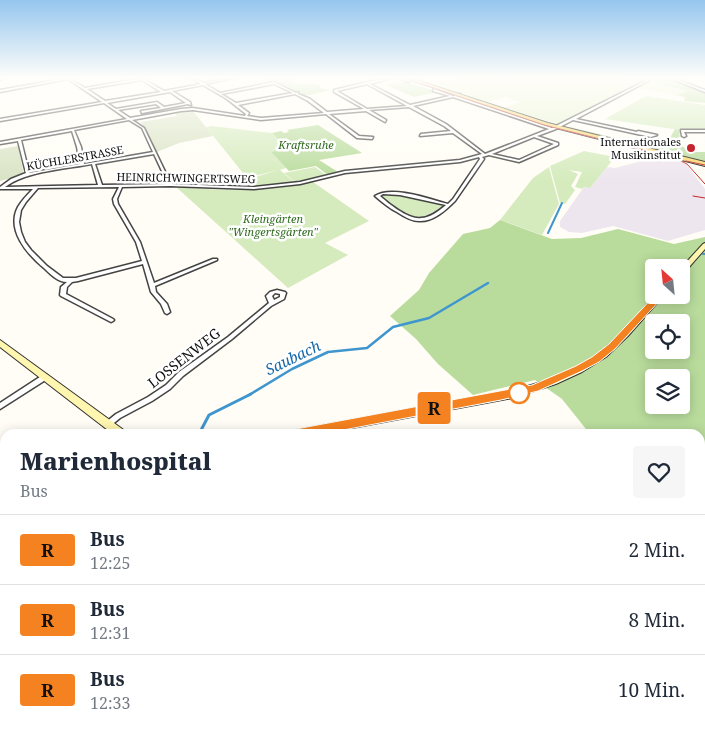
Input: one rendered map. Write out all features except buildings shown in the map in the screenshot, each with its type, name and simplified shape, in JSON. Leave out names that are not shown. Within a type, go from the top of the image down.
[{"type":"main road","points":[[509,112],[554,128],[705,164]]},
{"type":"main road","points":[[690,262],[705,245]]},
{"type":"main road","points":[[324,429],[505,396],[534,388],[579,369],[596,359],[612,347],[652,304]]},
{"type":"main road","points":[[0,343],[113,429]]},
{"type":"street","points":[[19,112],[23,116]]},
{"type":"street","points":[[0,120],[46,112]]},
{"type":"street","points":[[118,112],[129,121],[143,128],[170,185]]},
{"type":"street","points":[[0,143],[176,112]]},
{"type":"street","points":[[206,112],[261,119],[344,112]]},
{"type":"street","points":[[245,117],[248,114],[246,112]]},
{"type":"street","points":[[372,112],[385,120]]},
{"type":"street","points":[[421,112],[486,154],[519,161],[557,144],[534,136]]},
{"type":"street","points":[[505,112],[554,128]]},
{"type":"street","name":"HEINRICHWINGERTSWEG","points":[[1,188],[170,185],[254,188],[300,183],[345,172],[460,160],[480,156],[554,128],[585,112]]},
{"type":"street","points":[[326,114],[358,137],[372,138]]},
{"type":"street","points":[[574,119],[638,132]]},
{"type":"street","points":[[73,131],[79,147],[82,165]]},
{"type":"street","points":[[684,136],[682,131],[705,131]]},
{"type":"street","points":[[421,135],[453,132]]},
{"type":"street","points":[[19,140],[28,174]]},
{"type":"street","name":"KÜCHLERSTRASSE","points":[[1,188],[15,178],[28,174],[154,153]]},
{"type":"street","points":[[449,205],[393,192],[377,196],[384,203],[419,220],[449,205],[482,159],[480,156]]},
{"type":"street","name":"HEINRICHWINGERTSWEG","points":[[460,160],[472,162],[477,166]]},
{"type":"street","points":[[93,163],[100,186]]},
{"type":"street","points":[[121,186],[115,199],[116,204],[138,242],[152,285],[167,312]]},
{"type":"street","points":[[36,188],[20,210],[19,227],[21,240],[29,252],[62,280],[71,280],[143,262]]},
{"type":"street","points":[[152,285],[215,260]]},
{"type":"street","points":[[71,280],[64,287],[63,295],[111,320]]},
{"type":"street","name":"LOSSENWEG","points":[[107,425],[118,416],[168,387],[181,374],[230,338],[272,303]]},
{"type":"street","points":[[0,406],[45,377]]},
{"type":"shaded area","points":[[636,151],[675,159],[686,164],[705,189],[705,230],[668,241],[613,226],[582,233],[569,232],[560,227],[560,221],[584,187],[590,188],[607,167],[615,168],[638,162],[642,154]]},
{"type":"green space","points":[[194,112],[213,136],[179,143],[157,152],[141,122],[177,116],[175,113]]},
{"type":"green space","points":[[518,112],[585,112],[561,125]]},
{"type":"green space","points":[[617,112],[705,112],[705,130],[680,130],[605,119]]},
{"type":"green space","name":"Kraftsruhe","points":[[318,125],[362,153],[319,160],[338,172],[328,175],[316,166],[289,171],[271,152],[288,148],[272,133],[281,131],[284,133],[289,132],[287,130]]},
{"type":"green space","points":[[561,125],[658,148],[671,136],[675,129],[680,130],[679,142],[688,152],[705,152],[705,162]]},
{"type":"green space","points":[[206,127],[272,133],[288,148],[271,152],[286,168],[280,170],[294,182],[257,187],[249,179],[278,170],[247,178]]},
{"type":"green space","points":[[18,146],[24,175],[0,181],[0,149]]},
{"type":"green space","points":[[584,151],[615,157],[590,188],[584,187],[582,189],[575,187],[582,172],[569,170],[578,174],[571,186],[575,190],[565,204],[560,203],[550,166]]},
{"type":"green space","points":[[315,167],[326,175],[295,182],[284,173]]},
{"type":"green space","points":[[549,167],[559,204],[542,235],[500,220],[533,178]]},
{"type":"green space","name":"Kleingärten \"Wingertsgärten\"","points":[[313,182],[369,221],[325,243],[348,255],[288,288],[176,187],[245,190],[278,188]]},
{"type":"green space","points":[[383,193],[393,193],[447,205],[419,219],[397,209],[379,196]]},
{"type":"green space","points":[[500,220],[552,239],[581,238],[618,229],[674,244],[705,237],[705,429],[586,429],[562,399],[535,380],[473,395],[438,364],[416,339],[390,316],[419,290],[429,273],[463,234],[490,228]]},
{"type":"waterway","points":[[548,233],[562,203]]},
{"type":"waterway","name":"Saubach","points":[[249,395],[292,369],[328,352],[367,348],[393,327],[429,318],[488,283]]},
{"type":"waterway","name":"Saubach","points":[[202,429],[209,415],[249,395]]},
{"type":"tram line","points":[[506,112],[544,125],[675,158],[687,164],[705,184]]},
{"type":"tram line","points":[[686,161],[705,165]]},
{"type":"tram line","points":[[693,196],[705,198]]},
{"type":"bus line","name":"R","points":[[322,429],[513,394],[534,388],[579,369],[596,359],[612,347],[652,304]]},
{"type":"place","name":"Internationales Musikinstitut","points":[[691,148]]}]
